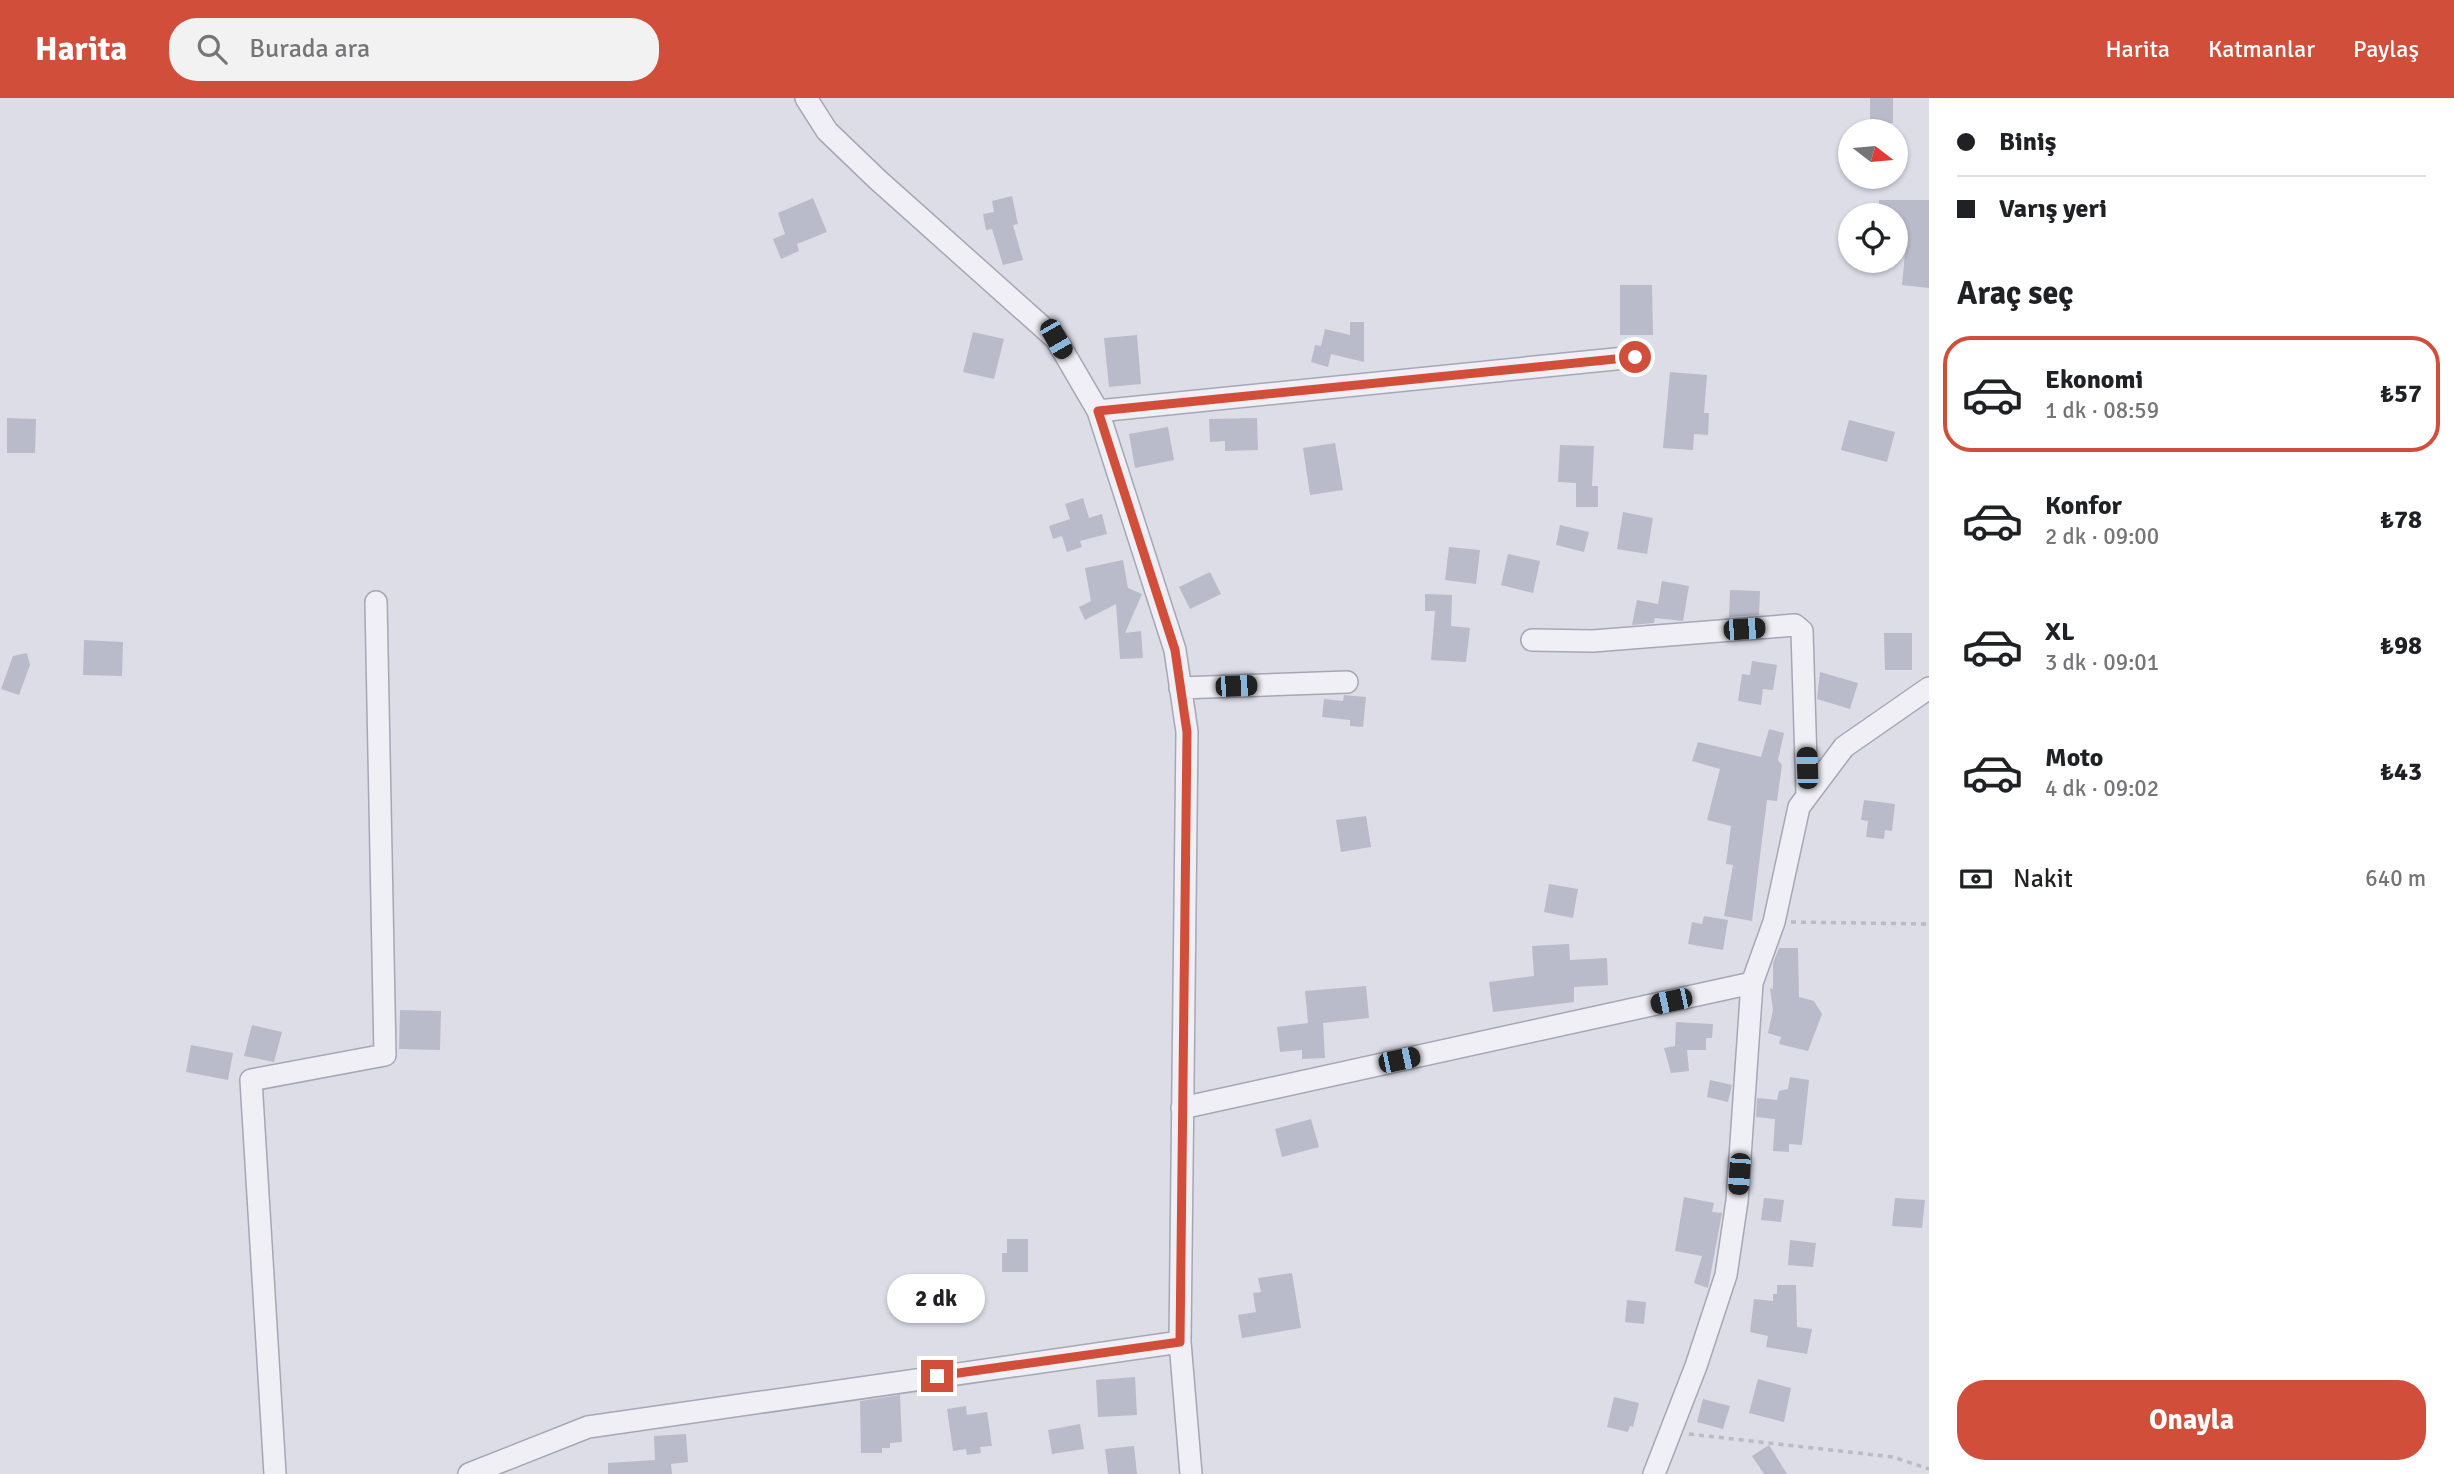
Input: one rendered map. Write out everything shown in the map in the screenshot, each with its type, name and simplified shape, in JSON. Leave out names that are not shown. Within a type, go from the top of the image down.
[{"type":"street","points":[[806,98],[827,131],[869,172],[1056,339],[1098,411],[1175,650],[1187,732],[1180,1342],[1191,1474]]},
{"type":"street","points":[[1098,411],[1635,357]]},
{"type":"street","points":[[275,1474],[251,1080],[385,1055],[376,602]]},
{"type":"street","points":[[1532,640],[1593,641],[1795,625],[1802,631],[1807,795]]},
{"type":"street","points":[[1181,688],[1347,682]]},
{"type":"street","points":[[1654,1474],[1696,1366],[1726,1275],[1737,1201],[1752,983],[1774,922],[1799,807],[1844,747],[1929,688]]},
{"type":"street","points":[[1182,1108],[1752,983]]},
{"type":"street","points":[[469,1474],[588,1427],[1180,1342]]},
{"type":"path","points":[[1774,922],[1929,924]]},
{"type":"path","points":[[1669,1432],[1894,1457],[1929,1469]]},
{"type":"building","points":[[1870,98],[1893,98],[1893,119],[1870,119]]},
{"type":"building","points":[[1012,196],[1018,224],[1013,225],[1023,260],[1003,265],[992,229],[986,230],[983,214],[994,212],[992,201]]},
{"type":"building","points":[[813,198],[827,232],[797,244],[799,251],[781,259],[773,239],[785,234],[778,213]]},
{"type":"building","points":[[1879,200],[1929,200],[1929,288],[1902,285],[1903,273],[1908,273],[1908,203],[1879,203]]},
{"type":"building","points":[[1620,285],[1652,285],[1653,335],[1620,335]]},
{"type":"building","points":[[1350,322],[1364,322],[1364,362],[1331,354],[1328,367],[1311,362],[1315,345],[1321,346],[1325,329],[1350,335]]},
{"type":"building","points":[[973,332],[1004,339],[994,379],[963,372]]},
{"type":"building","points":[[1137,335],[1141,384],[1109,387],[1104,338]]},
{"type":"building","points":[[1670,372],[1707,375],[1704,413],[1709,413],[1708,435],[1694,434],[1693,450],[1663,448]]},
{"type":"building","points":[[7,418],[36,419],[35,453],[7,453]]},
{"type":"building","points":[[1257,418],[1258,450],[1225,451],[1225,441],[1210,442],[1209,419]]},
{"type":"building","points":[[1849,420],[1895,432],[1887,462],[1841,450]]},
{"type":"building","points":[[1168,427],[1174,460],[1135,468],[1129,434]]},
{"type":"building","points":[[1335,443],[1343,490],[1310,495],[1303,448]]},
{"type":"building","points":[[1560,445],[1594,446],[1592,486],[1598,486],[1598,507],[1576,507],[1576,483],[1558,482]]},
{"type":"building","points":[[1083,498],[1089,518],[1102,514],[1107,534],[1080,541],[1082,547],[1067,552],[1062,536],[1053,539],[1049,526],[1070,519],[1065,504]]},
{"type":"building","points":[[1623,512],[1653,518],[1647,554],[1617,549]]},
{"type":"building","points":[[1560,525],[1589,532],[1584,552],[1556,545]]},
{"type":"building","points":[[1449,547],[1480,550],[1476,584],[1445,580]]},
{"type":"building","points":[[1508,554],[1540,561],[1533,593],[1501,585]]},
{"type":"building","points":[[1123,560],[1128,588],[1142,594],[1125,633],[1141,631],[1143,658],[1120,659],[1116,604],[1085,620],[1079,607],[1091,601],[1085,568]]},
{"type":"building","points":[[1210,572],[1221,594],[1190,609],[1179,587]]},
{"type":"building","points":[[1662,581],[1689,586],[1683,621],[1655,618],[1654,623],[1632,625],[1637,600],[1658,604]]},
{"type":"building","points":[[1730,590],[1760,591],[1759,615],[1729,617]]},
{"type":"building","points":[[1425,594],[1452,595],[1451,626],[1470,628],[1466,662],[1431,660],[1435,611],[1425,611]]},
{"type":"building","points":[[1884,633],[1912,633],[1912,670],[1885,670]]},
{"type":"building","points":[[84,640],[123,642],[122,676],[83,675]]},
{"type":"building","points":[[27,653],[30,665],[19,695],[1,689],[13,656]]},
{"type":"building","points":[[1752,661],[1777,665],[1773,690],[1763,689],[1761,705],[1738,701],[1742,674],[1750,675]]},
{"type":"building","points":[[1820,672],[1858,683],[1850,709],[1817,699]]},
{"type":"building","points":[[1344,695],[1366,697],[1363,727],[1350,726],[1350,720],[1322,717],[1324,699],[1343,701]]},
{"type":"building","points":[[1769,729],[1784,733],[1778,760],[1782,765],[1777,801],[1767,800],[1752,921],[1724,916],[1733,865],[1726,864],[1731,826],[1707,820],[1720,769],[1692,761],[1698,742],[1761,757]]},
{"type":"building","points":[[1864,800],[1895,804],[1892,831],[1885,830],[1884,839],[1866,837],[1868,821],[1861,820]]},
{"type":"building","points":[[1366,816],[1371,847],[1341,852],[1336,820]]},
{"type":"building","points":[[1549,884],[1578,889],[1573,918],[1544,912]]},
{"type":"building","points":[[1704,916],[1728,920],[1723,950],[1688,944],[1692,922],[1702,924]]},
{"type":"building","points":[[1569,944],[1570,960],[1607,958],[1608,985],[1574,987],[1574,1002],[1493,1012],[1489,982],[1534,976],[1532,946]]},
{"type":"building","points":[[1779,948],[1798,948],[1799,997],[1814,1001],[1822,1014],[1808,1051],[1779,1044],[1781,1037],[1768,1033],[1773,1010],[1770,988],[1773,989],[1773,963]]},
{"type":"building","points":[[1366,986],[1369,1018],[1323,1023],[1325,1058],[1302,1059],[1302,1050],[1280,1052],[1277,1027],[1308,1023],[1305,991]]},
{"type":"building","points":[[400,1010],[441,1011],[440,1050],[399,1049]]},
{"type":"building","points":[[1676,1022],[1713,1024],[1712,1038],[1706,1038],[1706,1050],[1687,1050],[1689,1071],[1671,1073],[1664,1048],[1675,1046]]},
{"type":"building","points":[[252,1025],[282,1032],[274,1062],[244,1056]]},
{"type":"building","points":[[191,1045],[233,1053],[228,1080],[186,1072]]},
{"type":"building","points":[[1790,1077],[1809,1080],[1802,1145],[1789,1144],[1789,1152],[1773,1151],[1775,1119],[1756,1117],[1757,1098],[1777,1100],[1779,1091],[1788,1089]]},
{"type":"building","points":[[1710,1080],[1732,1085],[1728,1102],[1707,1097]]},
{"type":"building","points":[[1311,1119],[1319,1147],[1282,1157],[1275,1129]]},
{"type":"building","points":[[1684,1197],[1714,1203],[1712,1212],[1722,1213],[1708,1288],[1694,1283],[1702,1256],[1675,1251]]},
{"type":"building","points":[[1764,1198],[1784,1200],[1781,1222],[1761,1220]]},
{"type":"building","points":[[1895,1198],[1925,1200],[1922,1228],[1892,1226]]},
{"type":"building","points":[[1007,1239],[1028,1239],[1028,1272],[1002,1272],[1002,1253],[1007,1253]]},
{"type":"building","points":[[1790,1240],[1816,1243],[1813,1267],[1788,1265]]},
{"type":"building","points":[[1292,1273],[1301,1328],[1242,1338],[1238,1315],[1256,1312],[1253,1293],[1261,1292],[1258,1278]]},
{"type":"building","points":[[1777,1285],[1796,1285],[1797,1327],[1812,1329],[1807,1354],[1766,1347],[1768,1336],[1750,1332],[1754,1299],[1773,1301],[1773,1294],[1777,1294]]},
{"type":"building","points":[[1627,1300],[1646,1302],[1644,1324],[1625,1322]]},
{"type":"building","points":[[1135,1377],[1137,1415],[1098,1417],[1096,1380]]},
{"type":"building","points":[[1758,1379],[1791,1388],[1784,1422],[1749,1413]]},
{"type":"building","points":[[900,1395],[902,1442],[890,1443],[890,1448],[882,1448],[882,1453],[861,1453],[860,1401]]},
{"type":"building","points":[[1614,1397],[1639,1403],[1633,1427],[1630,1426],[1628,1432],[1607,1427]]},
{"type":"building","points":[[1703,1399],[1730,1406],[1723,1429],[1697,1422]]},
{"type":"building","points":[[966,1406],[967,1415],[987,1412],[992,1446],[980,1447],[981,1453],[967,1455],[966,1449],[953,1451],[947,1409]]},
{"type":"building","points":[[1080,1424],[1084,1449],[1052,1454],[1048,1430]]},
{"type":"building","points":[[686,1434],[688,1462],[671,1464],[672,1474],[608,1474],[608,1463],[655,1460],[654,1436]]},
{"type":"building","points":[[1769,1445],[1787,1474],[1764,1474],[1752,1456]]},
{"type":"building","points":[[1134,1446],[1137,1474],[1108,1474],[1105,1449]]},
{"type":"route","points":[[937,1376],[1180,1342],[1187,732],[1175,650],[1098,411],[1635,357]]}]
